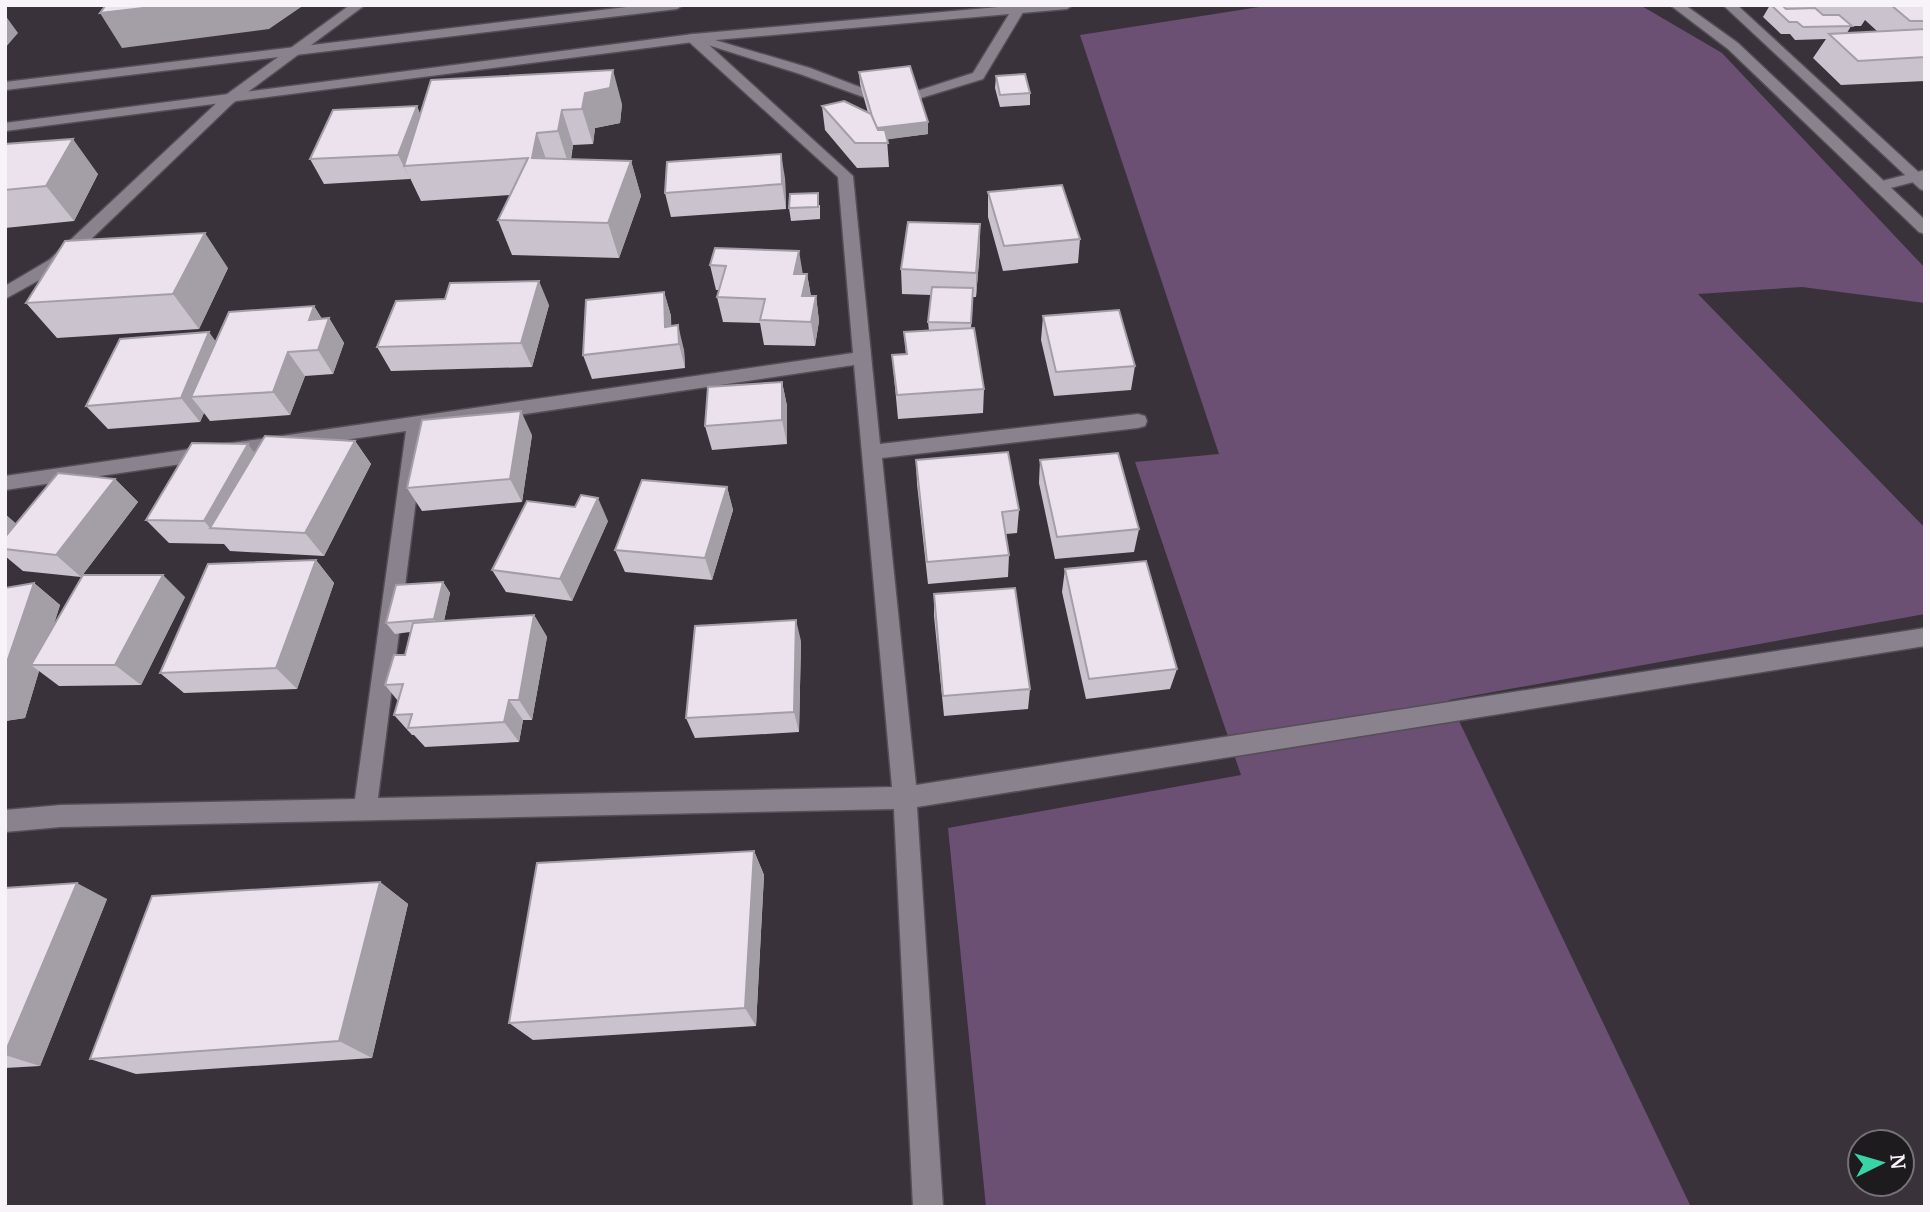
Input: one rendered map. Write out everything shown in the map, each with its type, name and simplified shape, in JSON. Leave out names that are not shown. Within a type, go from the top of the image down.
[{"type":"street","points":[[5,294],[55,264],[228,100],[359,5]]},
{"type":"street","points":[[5,86],[677,5]]},
{"type":"street","points":[[5,127],[693,38],[1067,5]]},
{"type":"street","points":[[1676,5],[1733,46],[1925,229]]},
{"type":"street","points":[[1730,5],[1921,179]]},
{"type":"street","points":[[693,38],[805,71],[877,99],[921,94],[978,76],[1019,9]]},
{"type":"street","points":[[693,38],[845,176],[905,798],[928,1207]]},
{"type":"street","points":[[1880,186],[1921,179]]},
{"type":"street","points":[[5,483],[863,358]]},
{"type":"street","points":[[872,452],[1138,421]]},
{"type":"street","points":[[365,810],[416,423]]},
{"type":"street","points":[[5,821],[61,816],[905,798],[1925,637]]},
{"type":"shaded area","points":[[1272,5],[1640,5],[1722,53],[1925,268],[1925,303],[1802,287],[1698,294],[1925,528],[1925,614],[1449,700],[1691,1207],[986,1207],[948,828],[1241,775],[1135,462],[1219,454],[1080,35]]},
{"type":"building","points":[[106,5],[169,5],[100,13]]},
{"type":"building","points":[[1771,5],[1782,5],[1786,9],[1815,8],[1823,15],[1839,15],[1852,26],[1803,27],[1797,22],[1789,22]]},
{"type":"building","points":[[1891,5],[1925,5],[1925,21],[1910,21]]},
{"type":"building","points":[[1925,29],[1925,57],[1858,61],[1829,34]]},
{"type":"building","points":[[910,66],[928,122],[877,128],[859,72]]},
{"type":"building","points":[[613,70],[610,88],[585,93],[582,109],[562,110],[558,131],[537,133],[532,158],[631,161],[608,223],[498,220],[528,158],[404,166],[431,80]]},
{"type":"building","points":[[1025,74],[1030,93],[1000,95],[996,76]]},
{"type":"building","points":[[844,101],[871,114],[878,130],[885,130],[888,143],[855,143],[822,106]]},
{"type":"building","points":[[417,106],[398,155],[310,159],[333,110]]},
{"type":"building","points":[[73,139],[46,186],[5,190],[5,144]]},
{"type":"building","points":[[781,154],[782,184],[665,193],[667,162]]},
{"type":"building","points":[[1062,185],[1080,239],[1004,246],[988,192]]},
{"type":"building","points":[[818,193],[818,207],[789,208],[790,194]]},
{"type":"building","points":[[908,222],[980,224],[976,273],[901,269]]},
{"type":"building","points":[[205,233],[173,294],[26,303],[65,241]]},
{"type":"building","points":[[715,248],[799,251],[794,274],[807,274],[802,296],[816,296],[811,322],[760,320],[765,299],[717,297],[726,266],[710,265]]},
{"type":"building","points":[[539,281],[521,343],[377,347],[396,301],[445,299],[450,283]]},
{"type":"building","points":[[932,287],[973,288],[971,323],[928,322]]},
{"type":"building","points":[[664,292],[665,327],[678,325],[679,344],[583,355],[586,300]]},
{"type":"building","points":[[314,306],[309,320],[329,318],[318,350],[288,352],[273,392],[191,397],[229,312]]},
{"type":"building","points":[[1119,310],[1135,366],[1056,372],[1043,316]]},
{"type":"building","points":[[974,328],[984,389],[897,395],[892,355],[907,354],[904,332]]},
{"type":"building","points":[[209,332],[181,398],[86,406],[120,339]]},
{"type":"building","points":[[782,382],[782,420],[705,426],[708,387]]},
{"type":"building","points":[[521,411],[510,479],[407,488],[422,420]]},
{"type":"building","points":[[265,436],[355,441],[305,533],[210,528]]},
{"type":"building","points":[[192,443],[248,444],[204,521],[146,520]]},
{"type":"building","points":[[1008,452],[1019,510],[1002,512],[1009,555],[927,562],[916,460]]},
{"type":"building","points":[[1118,453],[1139,529],[1057,537],[1040,460]]},
{"type":"building","points":[[58,473],[115,479],[56,555],[5,549],[5,537]]},
{"type":"building","points":[[642,480],[727,487],[705,558],[615,550]]},
{"type":"building","points":[[581,495],[598,498],[560,579],[492,570],[527,501],[575,507]]},
{"type":"building","points":[[316,560],[276,668],[160,673],[208,564]]},
{"type":"building","points":[[1146,561],[1177,669],[1089,679],[1065,569]]},
{"type":"building","points":[[83,575],[163,575],[115,665],[31,665]]},
{"type":"building","points":[[443,582],[434,619],[386,623],[396,585]]},
{"type":"building","points":[[34,583],[5,668],[5,588]]},
{"type":"building","points":[[1015,588],[1030,689],[943,696],[934,594]]},
{"type":"building","points":[[534,615],[519,700],[509,700],[504,722],[408,728],[412,714],[394,715],[403,684],[385,685],[394,655],[405,655],[413,623]]},
{"type":"building","points":[[796,620],[794,712],[686,718],[695,626]]},
{"type":"building","points":[[754,851],[745,1008],[509,1023],[537,863]]},
{"type":"building","points":[[380,882],[339,1041],[90,1059],[152,896]]},
{"type":"building","points":[[77,883],[5,1053],[5,888]]}]
